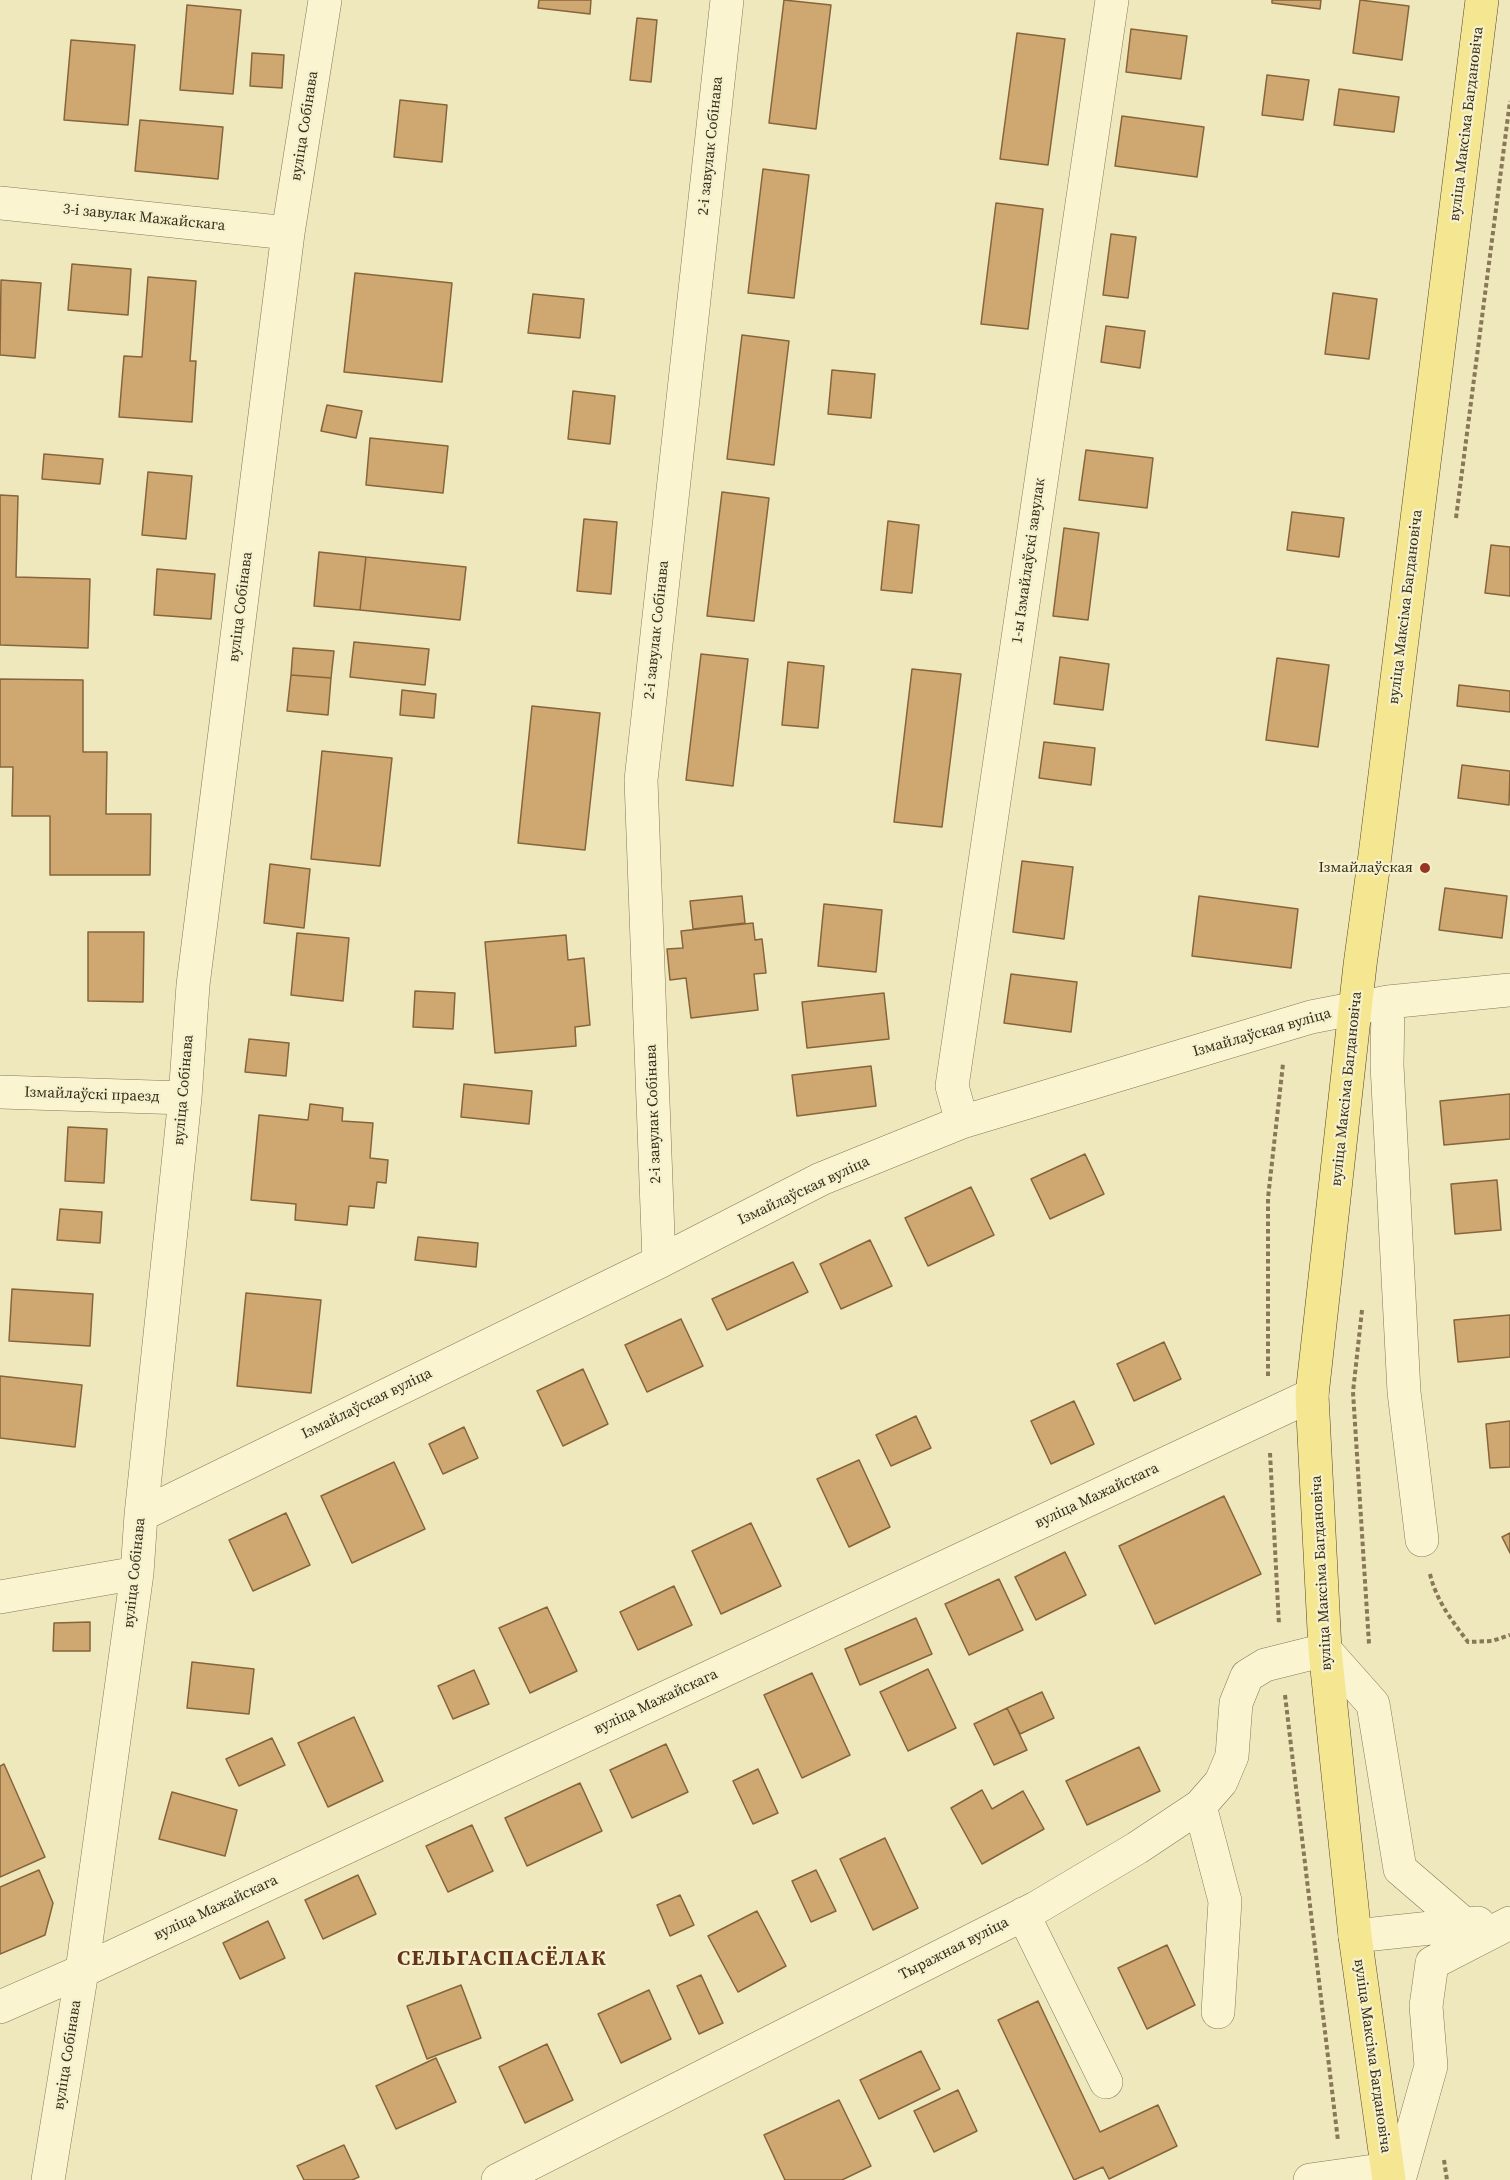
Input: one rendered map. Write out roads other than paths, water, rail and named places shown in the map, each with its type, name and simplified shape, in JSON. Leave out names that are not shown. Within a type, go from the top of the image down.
[{"type":"main road","name":"вуліца Максіма Багдановіча","points":[[1392,2176],[1355,1936],[1325,1650],[1312,1395],[1360,965],[1376,855],[1482,0]]},
{"type":"street","name":"вуліца Собінава","points":[[48,2180],[82,1971],[137,1573],[141,1515],[185,1098],[193,985],[288,233],[325,0]]},
{"type":"street","name":"2-і завулак Собінава","points":[[659,1262],[641,780],[727,0]]},
{"type":"street","name":"1-ы Ізмайлаўскі завулак","points":[[962,1122],[952,1086],[1112,0]]},
{"type":"street","name":"3-і завулак Мажайскага","points":[[0,203],[288,233]]},
{"type":"street","name":"Ізмайлаўская вуліца","points":[[141,1515],[659,1262],[821,1179],[962,1122],[1311,1017],[1388,1002],[1510,990]]},
{"type":"street","points":[[1388,1002],[1387,1065],[1404,1380],[1422,1540]]},
{"type":"street","name":"Ізмайлаўскі праезд","points":[[0,1092],[185,1098]]},
{"type":"street","name":"вуліца Мажайскага","points":[[0,2007],[82,1971],[1312,1395]]},
{"type":"street","points":[[0,1597],[137,1573]]},
{"type":"street","points":[[1325,1650],[1372,1704],[1400,1869],[1464,1924]]},
{"type":"street","name":"Тыражная вуліца","points":[[498,2180],[1023,1914],[1137,1848],[1200,1806],[1221,1782],[1232,1756],[1236,1703],[1247,1676],[1265,1665],[1325,1650]]},
{"type":"street","points":[[1200,1806],[1225,1901],[1218,2012]]},
{"type":"street","points":[[1023,1914],[1106,2082]]},
{"type":"street","points":[[1355,1936],[1464,1924],[1510,1922]]},
{"type":"street","points":[[1310,2180],[1392,2176],[1431,2066],[1426,2006],[1432,1963],[1510,1922]]},
{"type":"place","name":"Ізмайлаўская","points":[[1425,868]]},
{"type":"district","name":"СЕЛЬГАСПАСЁЛАК","points":[[502,1960]]}]
